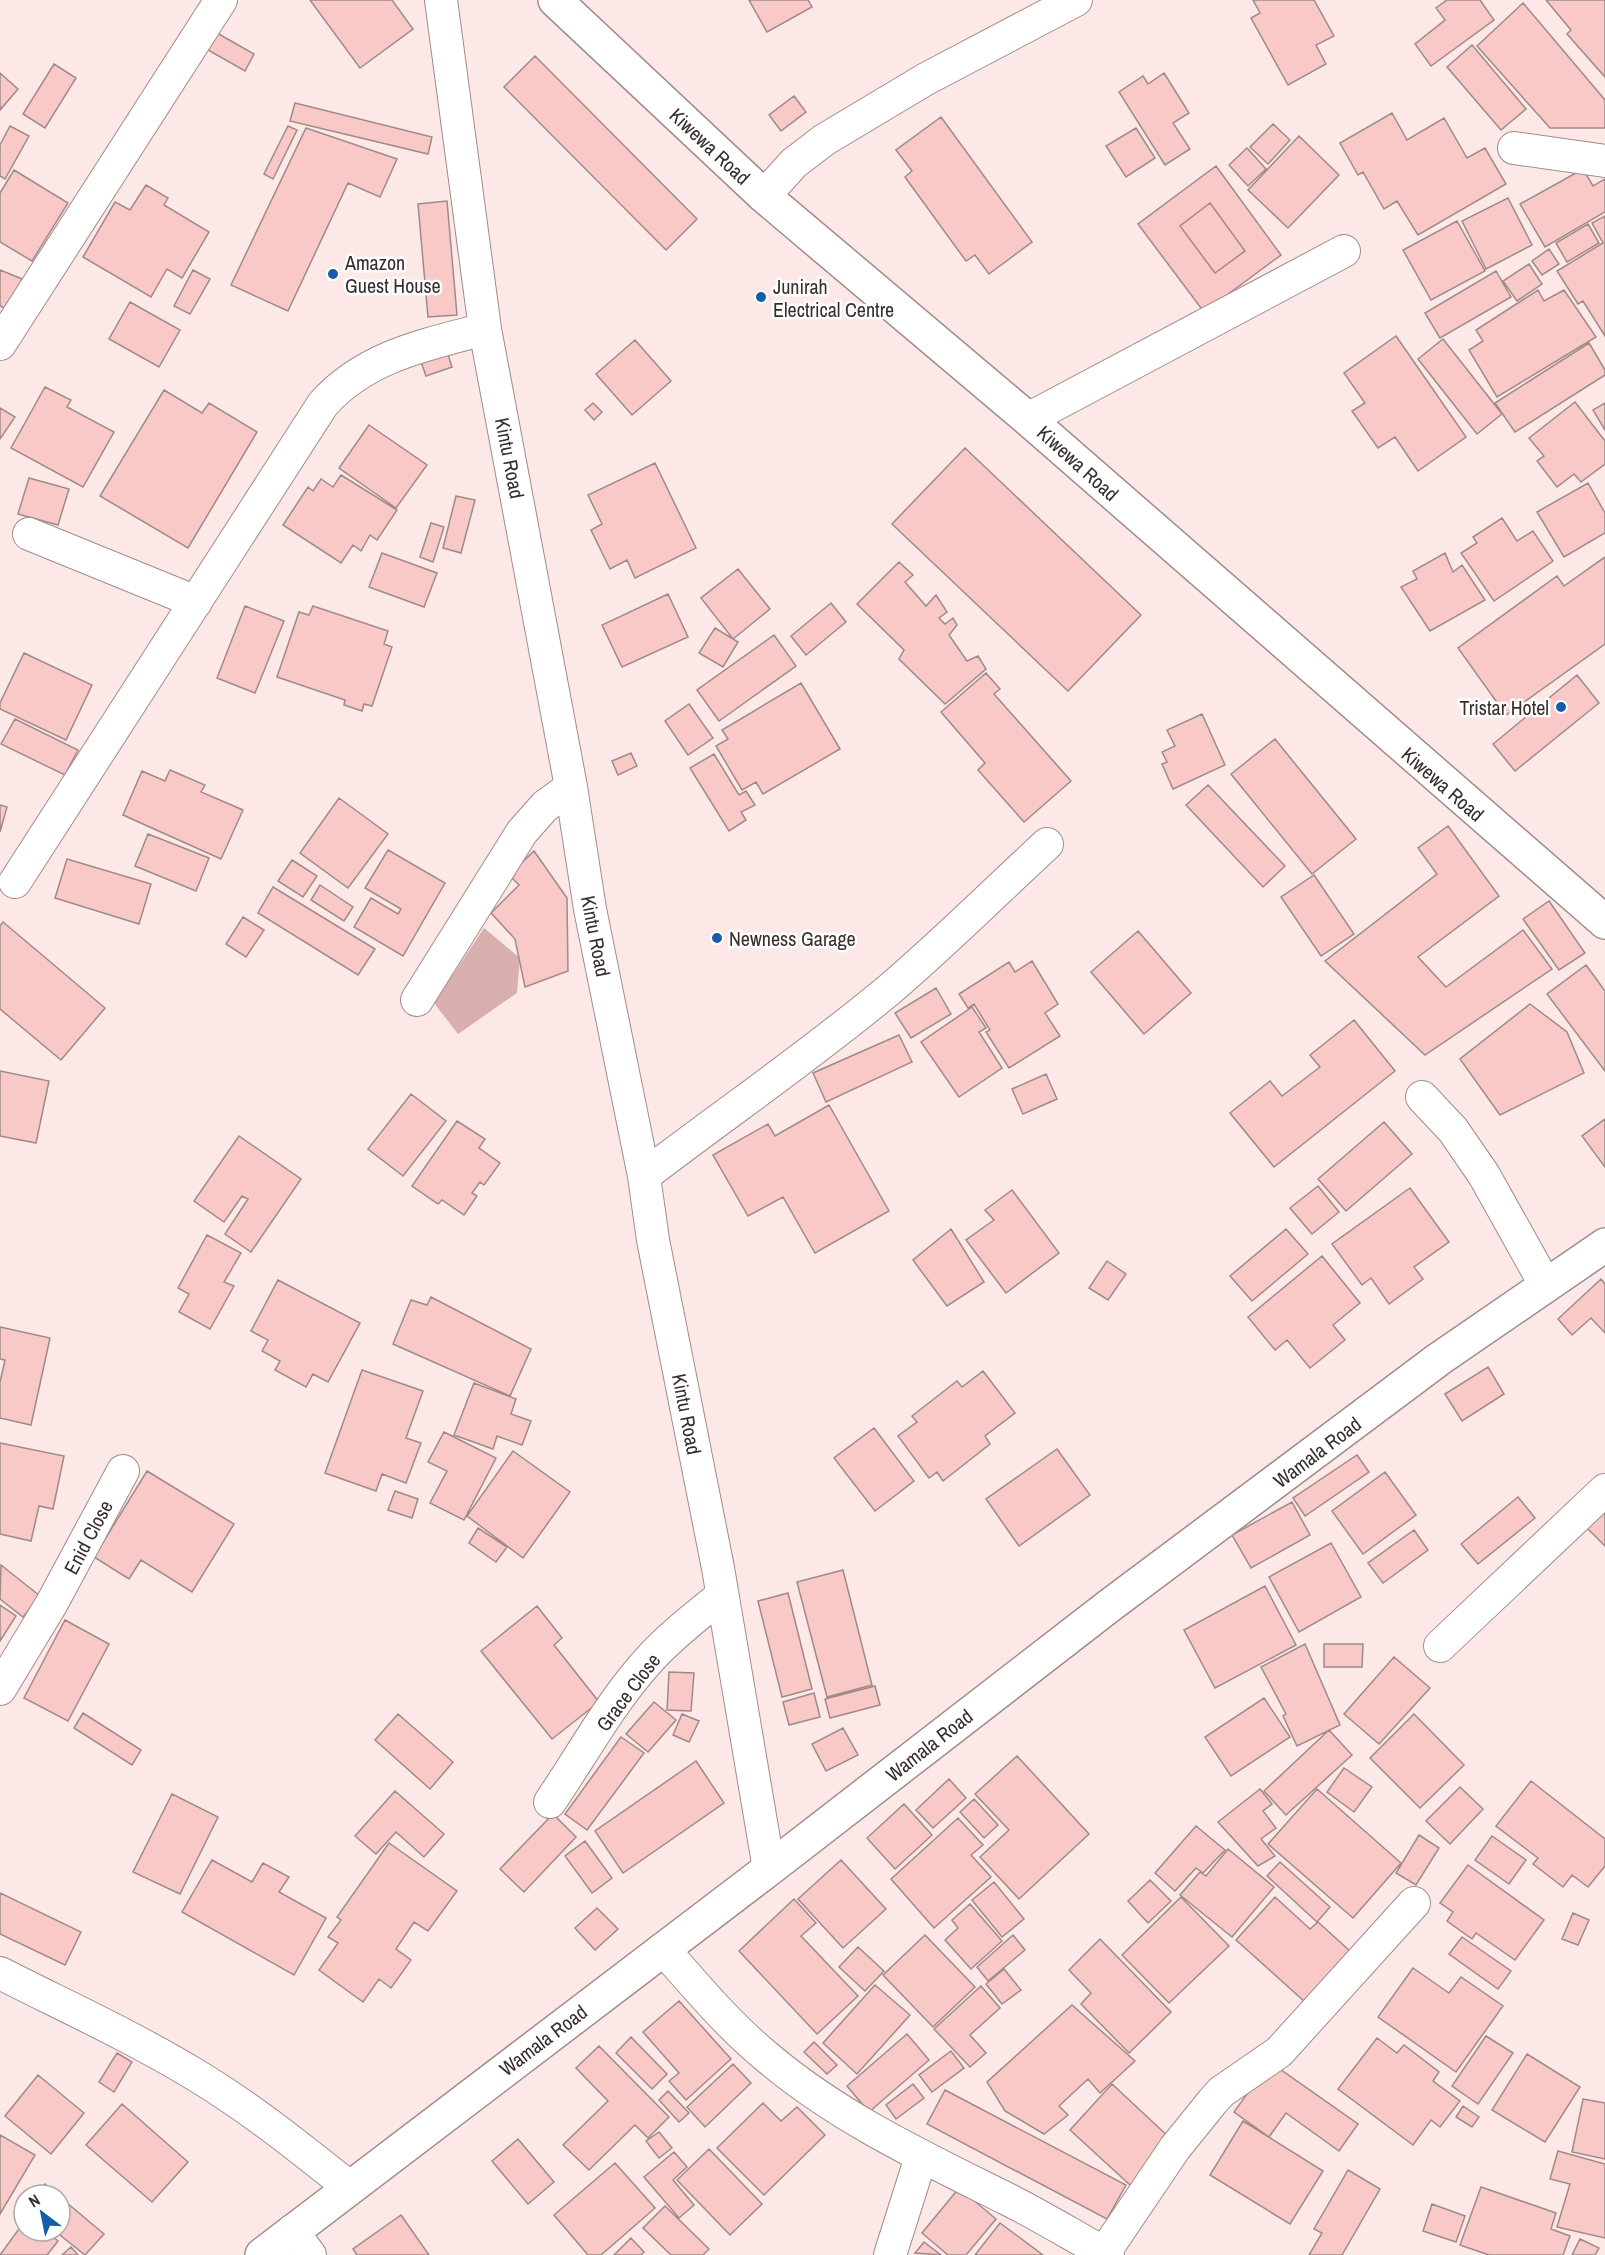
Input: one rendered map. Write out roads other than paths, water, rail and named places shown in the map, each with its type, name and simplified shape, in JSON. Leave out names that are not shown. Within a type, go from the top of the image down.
[{"type":"street","points":[[0,344],[221,0]]},
{"type":"street","name":"Kintu Road","points":[[441,0],[485,329],[572,787],[590,909],[644,1176],[653,1240],[718,1568],[769,1869]]},
{"type":"street","name":"Kiwewa Road","points":[[555,0],[764,196],[1028,419],[1605,922]]},
{"type":"street","points":[[764,196],[794,163],[824,140],[926,79],[1076,0]]},
{"type":"street","points":[[1514,148],[1605,161]]},
{"type":"street","points":[[1028,419],[1344,251]]},
{"type":"street","points":[[15,882],[323,404],[338,388],[382,359],[485,329]]},
{"type":"street","points":[[29,534],[196,602]]},
{"type":"street","points":[[417,1000],[522,832],[545,806],[572,787]]},
{"type":"street","points":[[644,1176],[729,1110],[797,1064],[883,994],[1047,844]]},
{"type":"street","points":[[1422,1097],[1454,1130],[1484,1175],[1546,1286]]},
{"type":"street","name":"Wamala Road","points":[[262,2255],[301,2243],[349,2187],[769,1869],[1119,1599],[1439,1359],[1546,1286],[1603,1251]]},
{"type":"street","name":"Enid Close","points":[[0,1689],[52,1603],[123,1471]]},
{"type":"street","points":[[1440,1646],[1605,1490]]},
{"type":"street","name":"Grace Close","points":[[550,1802],[628,1685],[669,1639],[721,1596]]},
{"type":"street","points":[[663,1949],[720,2013],[766,2057],[810,2091],[921,2157],[1012,2201],[1106,2254],[1175,2148],[1221,2092],[1279,2052],[1414,1903]]},
{"type":"street","points":[[0,1972],[140,2042],[196,2075],[246,2108],[349,2187]]},
{"type":"street","points":[[890,2255],[921,2157]]},
{"type":"place","name":"Amazon Guest House","points":[[333,274]]},
{"type":"place","name":"Junirah Electrical Centre","points":[[761,297]]},
{"type":"place","name":"Tristar Hotel","points":[[1561,707]]},
{"type":"place","name":"Newness Garage","points":[[717,938]]}]
